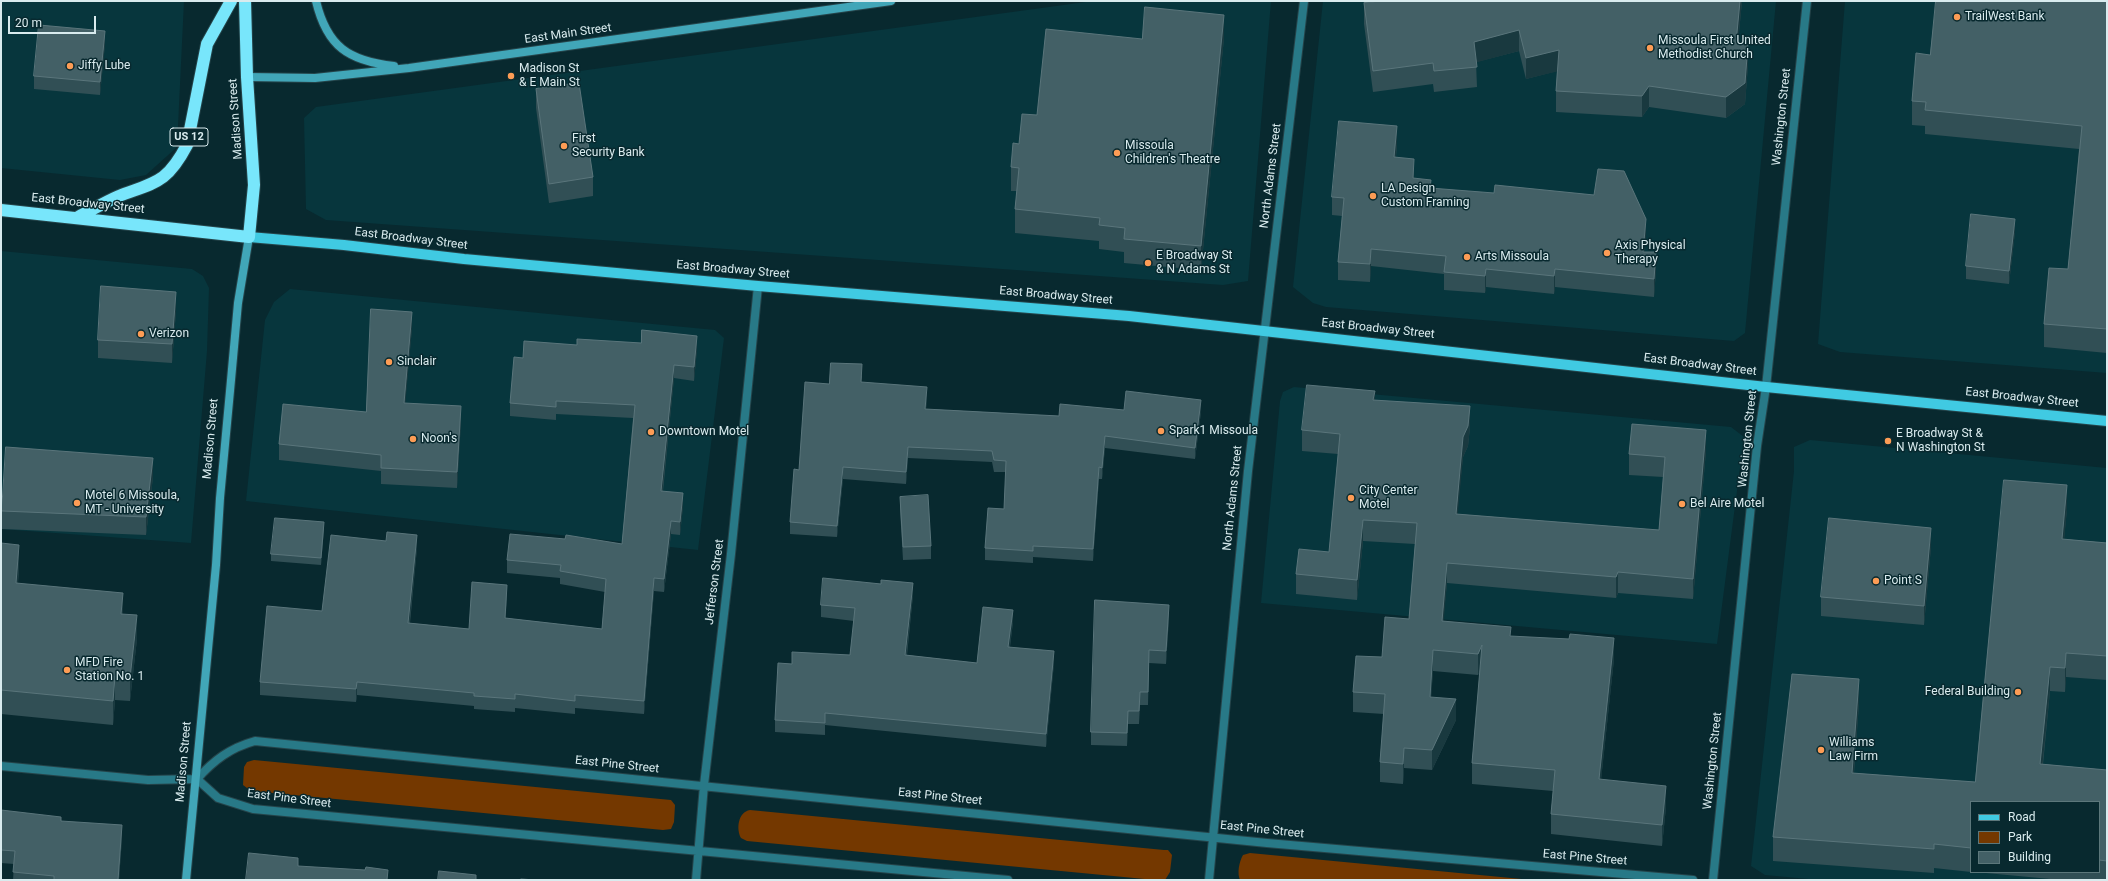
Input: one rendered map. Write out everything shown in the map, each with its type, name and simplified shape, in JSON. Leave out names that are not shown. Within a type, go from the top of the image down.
[{"type":"highway","name":"US 12","points":[[78,217],[119,196],[159,181],[178,161],[187,145],[207,44],[231,1]]},
{"type":"highway","name":"Madison Street","points":[[246,1],[247,77],[254,185],[249,237]]},
{"type":"highway","name":"East Broadway Street","points":[[1,210],[78,217],[249,237]]},
{"type":"main road","name":"East Broadway Street","points":[[249,237],[344,245],[464,260],[758,286],[1129,316],[1766,387],[2107,421]]},
{"type":"street","points":[[316,1],[325,28],[333,41],[344,50],[355,58],[368,62],[408,68]]},
{"type":"street","name":"East Main Street","points":[[247,77],[315,78],[408,68],[891,1]]},
{"type":"street","name":"North Adams Street","points":[[1209,880],[1236,585],[1264,330],[1304,1]]},
{"type":"street","name":"Washington Street","points":[[1713,880],[1757,446],[1766,387],[1807,1]]},
{"type":"street","name":"Madison Street","points":[[186,880],[197,779],[238,303],[249,237]]},
{"type":"street","name":"Jefferson Street","points":[[696,880],[704,785],[732,539],[758,286]]},
{"type":"street","name":"East Pine Street","points":[[1008,880],[253,809],[218,798],[197,779],[210,764],[224,753],[238,746],[255,741],[1213,837],[1693,880]]},
{"type":"street","points":[[1,766],[148,780],[197,779]]},
{"type":"shaded area","points":[[1,1],[184,1],[177,147],[146,175],[120,180],[1,168]]},
{"type":"shaded area","points":[[1093,1],[1271,1],[1248,281],[1223,285],[326,220],[306,209],[304,118],[316,107]]},
{"type":"shaded area","points":[[1323,1],[1776,1],[1745,333],[1734,341],[1326,307],[1313,303],[1293,287]]},
{"type":"shaded area","points":[[1845,1],[2107,1],[2107,373],[1840,352],[1818,344]]},
{"type":"shaded area","points":[[1,251],[192,269],[203,276],[209,288],[207,351],[191,543],[1,529]]},
{"type":"shaded area","points":[[290,289],[715,330],[724,338],[698,550],[246,501],[265,320],[274,302]]},
{"type":"shaded area","points":[[1294,387],[1731,427],[1744,437],[1717,644],[1261,603],[1280,401],[1283,392]]},
{"type":"shaded area","points":[[1810,440],[2107,468],[2107,880],[1819,880],[1765,875],[1751,866],[1794,471],[1794,447]]},
{"type":"green space","points":[[254,760],[671,800],[675,805],[674,822],[671,829],[663,830],[251,791],[243,785],[244,767],[247,762]]},
{"type":"green space","points":[[750,810],[1168,850],[1172,855],[1170,872],[1165,880],[1155,880],[747,841],[741,838],[738,826],[743,814]]},
{"type":"green space","points":[[1250,853],[1532,880],[1240,880],[1240,861],[1243,855]]},
{"type":"building","points":[[1381,1],[1740,1],[1736,43],[1748,44],[1745,83],[1726,97],[1649,86],[1642,96],[1556,91],[1559,50],[1526,58],[1519,30],[1474,42],[1477,67],[1434,71],[1433,63],[1373,71],[1364,3]]},
{"type":"building","points":[[1936,1],[2107,1],[2107,329],[2044,324],[2049,268],[2068,269],[2082,126],[1925,110],[1926,102],[1912,101],[1916,53],[1930,55]]},
{"type":"building","name":"Missoula Children's Theatre","points":[[1145,7],[1224,15],[1201,246],[1124,239],[1125,228],[1099,225],[1100,218],[1015,209],[1019,168],[1011,167],[1013,143],[1019,144],[1022,114],[1037,115],[1046,29],[1142,39]]},
{"type":"building","name":"Jiffy Lube","points":[[39,25],[105,31],[100,82],[34,76]]},
{"type":"building","name":"First Security Bank","points":[[579,83],[593,177],[549,184],[536,89]]},
{"type":"building","points":[[1339,121],[1397,126],[1394,157],[1414,159],[1413,178],[1431,180],[1430,188],[1494,193],[1495,185],[1594,195],[1598,169],[1624,171],[1646,219],[1643,252],[1656,252],[1654,279],[1555,269],[1554,276],[1486,269],[1485,276],[1444,272],[1446,256],[1371,249],[1370,264],[1338,262],[1344,198],[1332,197]]},
{"type":"building","points":[[1971,214],[2015,219],[2009,271],[1966,266]]},
{"type":"building","points":[[101,286],[176,292],[172,344],[98,340]]},
{"type":"building","points":[[371,309],[412,312],[404,403],[461,406],[457,472],[381,468],[381,455],[279,444],[283,404],[366,412]]},
{"type":"building","points":[[642,330],[697,336],[694,367],[674,365],[661,491],[683,493],[680,522],[671,521],[664,579],[654,578],[644,701],[575,695],[575,701],[515,694],[515,699],[474,696],[474,693],[357,682],[356,689],[260,682],[267,606],[322,611],[331,535],[386,541],[387,532],[417,535],[408,623],[469,629],[472,582],[507,585],[505,618],[602,629],[606,579],[560,571],[561,565],[507,560],[510,534],[565,539],[566,535],[622,544],[635,405],[556,401],[556,407],[510,403],[514,357],[523,358],[524,341],[577,345],[577,339],[641,343]]},
{"type":"building","points":[[831,363],[862,364],[861,382],[927,387],[925,409],[1059,416],[1060,404],[1124,410],[1126,391],[1201,400],[1195,448],[1105,436],[1102,468],[1099,467],[1093,549],[1033,546],[1033,551],[985,548],[988,508],[1004,509],[1006,461],[994,460],[992,451],[908,447],[906,472],[843,467],[837,526],[790,522],[794,469],[799,470],[805,382],[829,384]]},
{"type":"building","points":[[1307,385],[1375,391],[1373,400],[1470,406],[1468,426],[1463,437],[1456,514],[1659,530],[1665,457],[1629,454],[1632,424],[1706,430],[1693,579],[1618,572],[1616,577],[1447,563],[1442,621],[1511,627],[1510,636],[1569,639],[1570,634],[1614,638],[1599,779],[1666,786],[1662,825],[1551,814],[1555,770],[1472,763],[1482,645],[1478,654],[1433,650],[1430,697],[1456,699],[1432,750],[1404,748],[1403,764],[1380,762],[1385,694],[1353,692],[1356,656],[1382,657],[1385,617],[1409,619],[1417,523],[1363,520],[1357,580],[1296,574],[1299,549],[1329,552],[1340,434],[1302,430]]},
{"type":"building","name":"Motel 6 Missoula, MT - University","points":[[6,447],[153,458],[146,517],[2,511]]},
{"type":"building","points":[[2004,480],[2067,485],[2062,539],[2107,543],[2107,656],[2066,653],[2065,668],[2050,667],[2040,764],[2107,770],[2107,861],[2100,860],[2100,801],[1970,801],[1970,848],[1934,844],[1934,849],[1773,837],[1792,674],[1859,679],[1852,773],[1975,782]]},
{"type":"building","points":[[928,495],[931,546],[903,547],[900,497]]},
{"type":"building","points":[[275,518],[324,522],[321,558],[271,554]]},
{"type":"building","name":"Point S","points":[[1829,518],[1931,528],[1924,606],[1821,597]]},
{"type":"building","name":"MFD Fire Station No. 1","points":[[1,543],[19,545],[16,583],[123,593],[121,614],[137,615],[130,678],[115,676],[113,701],[1,690]]},
{"type":"building","points":[[823,578],[881,584],[881,580],[913,583],[905,655],[977,663],[983,607],[1013,610],[1008,647],[1054,651],[1046,734],[825,713],[825,723],[775,720],[778,663],[792,664],[792,652],[850,655],[855,608],[821,605]]},
{"type":"building","points":[[1095,600],[1169,605],[1166,651],[1149,650],[1148,692],[1140,692],[1139,711],[1128,711],[1127,733],[1091,732]]},
{"type":"building","points":[[1,810],[61,817],[61,821],[122,825],[118,880],[54,880],[54,876],[13,872],[15,851],[1,850]]},
{"type":"building","points":[[249,853],[298,858],[298,866],[365,870],[366,867],[388,870],[387,880],[246,880]]},
{"type":"building","points":[[439,871],[476,875],[476,880],[438,880]]},
{"type":"place","name":"TrailWest Bank","points":[[1957,17]]},
{"type":"place","name":"Missoula First United Methodist Church","points":[[1650,48]]},
{"type":"place","name":"Jiffy Lube","points":[[70,66]]},
{"type":"place","name":"Madison St & E Main St","points":[[511,76]]},
{"type":"place","name":"First Security Bank","points":[[564,146]]},
{"type":"place","name":"Missoula Children's Theatre","points":[[1117,153]]},
{"type":"place","name":"LA Design Custom Framing","points":[[1373,196]]},
{"type":"place","name":"Axis Physical Therapy","points":[[1607,253]]},
{"type":"place","name":"Arts Missoula","points":[[1467,257]]},
{"type":"place","name":"E Broadway St & N Adams St","points":[[1148,263]]},
{"type":"place","name":"Verizon","points":[[141,334]]},
{"type":"place","name":"Sinclair","points":[[389,362]]},
{"type":"place","name":"Spark1 Missoula","points":[[1161,431]]},
{"type":"place","name":"Downtown Motel","points":[[651,432]]},
{"type":"place","name":"Noon's","points":[[413,439]]},
{"type":"place","name":"E Broadway St & N Washington St","points":[[1888,441]]},
{"type":"place","name":"City Center Motel","points":[[1351,498]]},
{"type":"place","name":"Motel 6 Missoula, MT - University","points":[[77,503]]},
{"type":"place","name":"Bel Aire Motel","points":[[1682,504]]},
{"type":"place","name":"Point S","points":[[1876,581]]},
{"type":"place","name":"MFD Fire Station No. 1","points":[[67,670]]},
{"type":"place","name":"Federal Building","points":[[2018,692]]},
{"type":"place","name":"Williams Law Firm","points":[[1821,750]]}]
